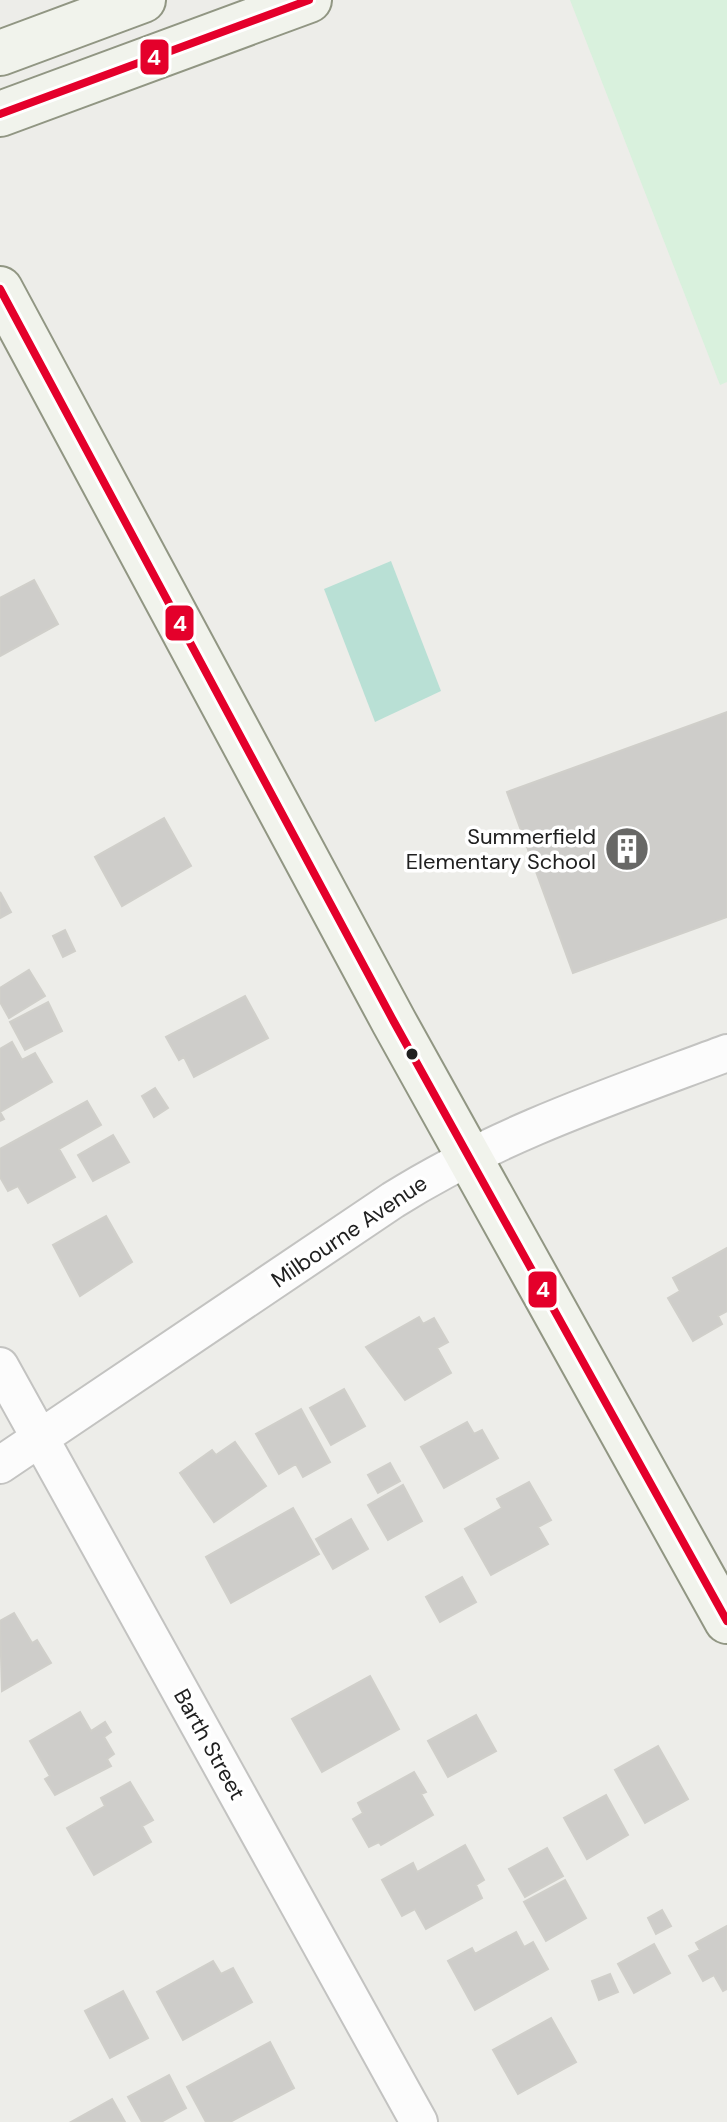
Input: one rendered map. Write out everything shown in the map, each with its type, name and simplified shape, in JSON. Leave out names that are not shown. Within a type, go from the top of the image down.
[{"type":"street","points":[[0,53],[143,0]]},
{"type":"street","points":[[0,114],[309,0]]},
{"type":"street","points":[[0,289],[469,1155],[727,1621]]},
{"type":"street","name":"Milbourne Avenue","points":[[0,1465],[393,1200],[469,1155],[533,1126],[727,1053]]},
{"type":"street","name":"Barth Street","points":[[0,1366],[419,2122]]},
{"type":"green space","points":[[570,0],[727,0],[727,382],[720,385]]},
{"type":"green space","points":[[391,561],[441,691],[375,722],[324,589]]},
{"type":"building","points":[[34,580],[58,624],[0,656],[0,598]]},
{"type":"building","name":"Summerfield Elementary School","points":[[727,712],[727,917],[573,973],[507,792]]},
{"type":"building","points":[[164,818],[191,866],[122,906],[95,857]]},
{"type":"building","points":[[0,892],[11,912],[0,918]]},
{"type":"building","points":[[65,930],[75,951],[63,957],[53,936]]},
{"type":"building","points":[[29,970],[45,996],[9,1018],[0,1002],[0,988]]},
{"type":"building","points":[[245,996],[268,1038],[194,1077],[184,1057],[179,1060],[166,1037]]},
{"type":"building","points":[[48,1002],[62,1031],[25,1050],[10,1022]]},
{"type":"building","points":[[12,1042],[22,1060],[35,1053],[52,1082],[0,1112],[0,1049]]},
{"type":"building","points":[[155,1088],[168,1108],[154,1117],[142,1096]]},
{"type":"building","points":[[87,1101],[101,1125],[59,1149],[75,1177],[28,1203],[18,1186],[8,1191],[0,1177],[0,1149]]},
{"type":"building","points":[[113,1135],[129,1162],[93,1181],[78,1155]]},
{"type":"building","points":[[106,1216],[132,1262],[80,1296],[53,1245]]},
{"type":"building","points":[[727,1248],[727,1311],[718,1316],[722,1324],[693,1341],[668,1298],[680,1291],[673,1278]]},
{"type":"building","points":[[419,1317],[423,1324],[434,1318],[448,1342],[437,1348],[451,1373],[405,1400],[366,1347]]},
{"type":"building","points":[[344,1389],[365,1426],[331,1445],[310,1408]]},
{"type":"building","points":[[301,1409],[330,1462],[303,1477],[296,1464],[279,1474],[256,1434]]},
{"type":"building","points":[[467,1422],[474,1434],[482,1430],[498,1458],[444,1488],[421,1447]]},
{"type":"building","points":[[235,1442],[266,1486],[214,1522],[180,1473],[212,1450],[216,1455]]},
{"type":"building","points":[[390,1463],[400,1481],[378,1493],[368,1475]]},
{"type":"building","points":[[529,1482],[551,1520],[538,1527],[548,1544],[491,1575],[465,1529],[502,1508],[497,1499]]},
{"type":"building","points":[[403,1485],[422,1521],[388,1540],[368,1505]]},
{"type":"building","points":[[293,1508],[319,1554],[231,1603],[206,1557]]},
{"type":"building","points":[[351,1519],[368,1549],[333,1569],[316,1539]]},
{"type":"building","points":[[462,1577],[476,1602],[440,1622],[426,1597]]},
{"type":"building","points":[[14,1613],[32,1643],[37,1640],[51,1663],[2,1691],[0,1621]]},
{"type":"building","points":[[370,1676],[399,1729],[322,1772],[292,1719]]},
{"type":"building","points":[[80,1712],[91,1731],[105,1722],[111,1732],[104,1737],[114,1754],[107,1759],[111,1766],[55,1795],[45,1779],[50,1776],[30,1741]]},
{"type":"building","points":[[476,1715],[496,1751],[448,1777],[428,1741]]},
{"type":"building","points":[[658,1746],[688,1799],[645,1823],[615,1770]]},
{"type":"building","points":[[414,1772],[426,1792],[421,1794],[433,1815],[381,1845],[379,1842],[369,1847],[353,1819],[363,1813],[358,1803]]},
{"type":"building","points":[[130,1782],[153,1820],[142,1826],[151,1842],[94,1875],[67,1828],[105,1806],[101,1798]]},
{"type":"building","points":[[606,1795],[628,1835],[587,1859],[564,1818]]},
{"type":"building","points":[[465,1845],[484,1880],[476,1885],[482,1898],[426,1929],[415,1909],[402,1916],[382,1880],[413,1863],[417,1872]]},
{"type":"building","points":[[547,1848],[563,1876],[525,1897],[509,1869]]},
{"type":"building","points":[[565,1880],[586,1918],[546,1941],[524,1902]]},
{"type":"building","points":[[662,1910],[671,1926],[656,1934],[648,1918]]},
{"type":"building","points":[[727,1926],[727,1989],[723,1991],[714,1975],[703,1981],[689,1956],[700,1950],[696,1943]]},
{"type":"building","points":[[516,1932],[524,1947],[533,1942],[548,1969],[475,2010],[448,1961],[472,1948],[475,1954]]},
{"type":"building","points":[[654,1944],[670,1973],[634,1993],[618,1964]]},
{"type":"building","points":[[213,1961],[221,1974],[233,1968],[252,2002],[183,2040],[157,1992]]},
{"type":"building","points":[[610,1974],[618,1992],[599,2000],[592,1981]]},
{"type":"building","points":[[123,1991],[148,2038],[110,2058],[85,2011]]},
{"type":"building","points":[[551,2018],[576,2062],[518,2094],[493,2050]]},
{"type":"building","points":[[270,2042],[294,2088],[230,2122],[206,2122],[187,2087]]},
{"type":"building","points":[[169,2075],[186,2108],[161,2122],[142,2122],[128,2097]]},
{"type":"building","points":[[112,2099],[125,2122],[71,2122]]},
{"type":"transit line","name":"4","points":[[0,114],[309,0]]},
{"type":"transit line","name":"4","points":[[0,289],[394,1022],[727,1621]]},
{"type":"place","name":"Summerfield Elementary School","points":[[627,849]]}]
